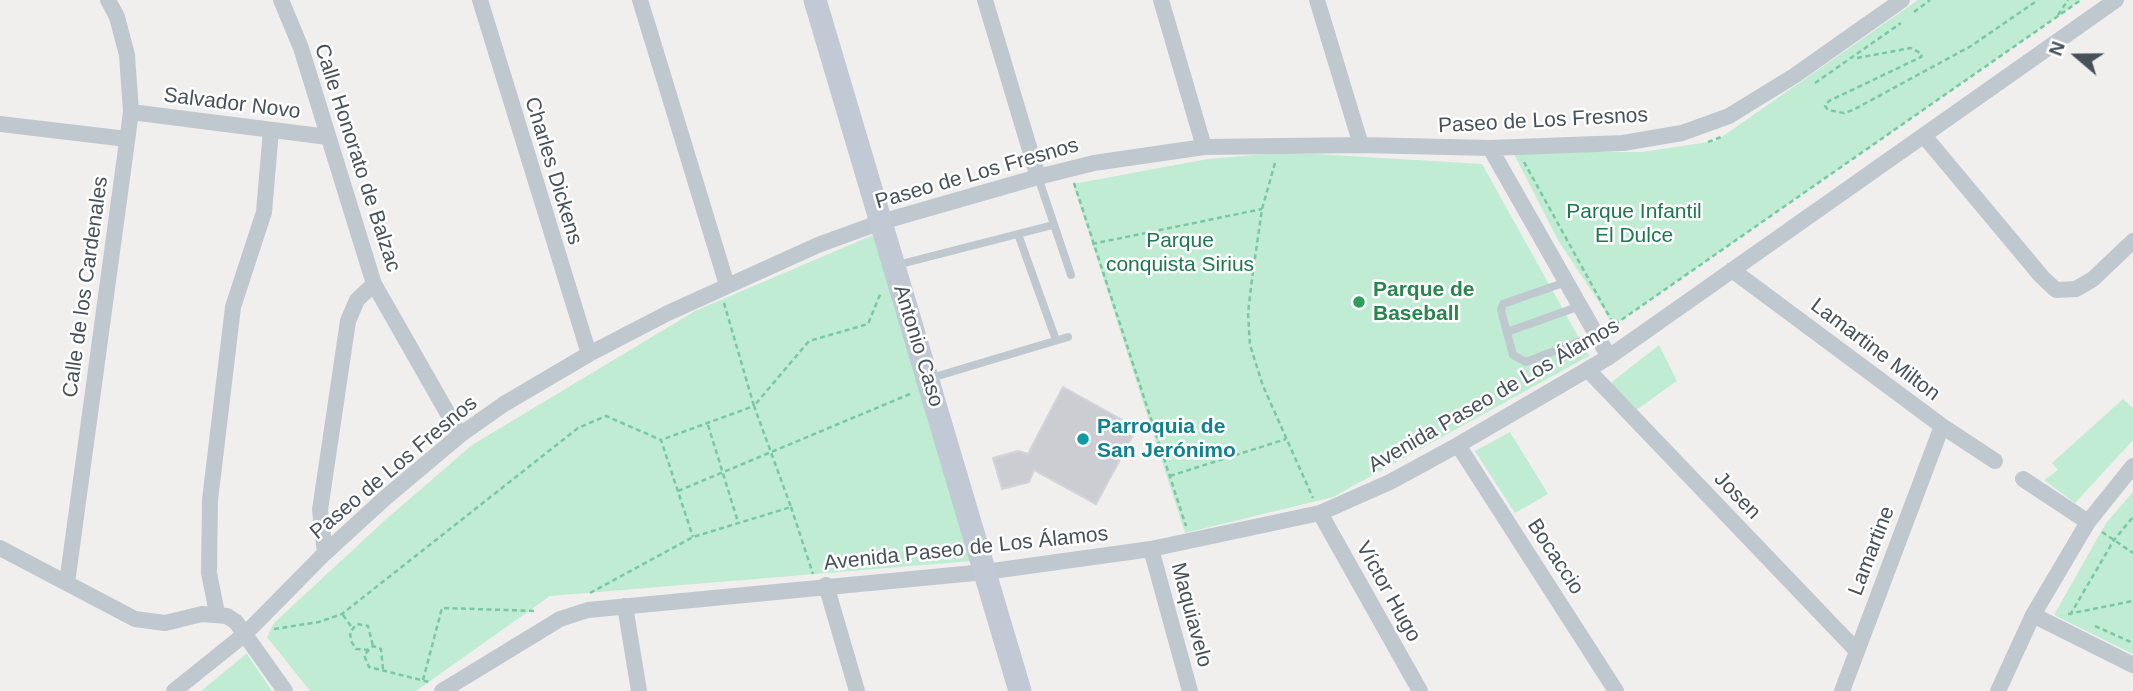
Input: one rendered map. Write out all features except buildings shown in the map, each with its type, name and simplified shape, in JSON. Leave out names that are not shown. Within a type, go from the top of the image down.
[{"type":"street","name":"Calle de los Cardenales","points":[[67,583],[131,112],[127,55],[117,17],[108,0]]},
{"type":"street","name":"Calle Honorato de Balzac","points":[[281,0],[301,48],[374,284],[460,435]]},
{"type":"street","name":"Charles Dickens","points":[[480,0],[589,354]]},
{"type":"street","points":[[640,0],[727,285]]},
{"type":"street","name":"Antonio Caso","points":[[815,0],[1020,691]]},
{"type":"street","points":[[985,0],[1038,177]]},
{"type":"street","points":[[1161,0],[1204,147]]},
{"type":"street","points":[[1317,0],[1361,145]]},
{"type":"street","name":"Paseo de Los Fresnos","points":[[174,691],[245,634],[325,553],[460,435],[504,404],[589,354],[727,285],[881,222],[1094,163],[1204,147],[1361,145],[1490,148],[1623,143],[1701,128],[1729,116],[1794,76],[1902,0]]},
{"type":"street","name":"Avenida Paseo de Los Álamos","points":[[444,690],[560,619],[588,610],[985,572],[1151,549],[1320,513],[1390,482],[1609,357],[2116,0]]},
{"type":"street","points":[[0,108],[0,125],[127,139]]},
{"type":"street","name":"Salvador Novo","points":[[131,112],[328,137]]},
{"type":"street","points":[[216,613],[209,573],[210,500],[233,307],[264,212],[271,130]]},
{"type":"street","points":[[1925,137],[2042,277],[2056,290],[2076,289],[2092,279],[2133,242]]},
{"type":"street","points":[[1490,148],[1609,357]]},
{"type":"street","name":"Lamartine Milton","points":[[1732,270],[1942,426],[1995,461]]},
{"type":"street","points":[[325,553],[320,510],[348,321],[357,300],[374,284]]},
{"type":"street","name":"Josen","points":[[1588,370],[1856,650]]},
{"type":"street","name":"Lamartine","points":[[1842,691],[1942,426]]},
{"type":"street","name":"Bocaccio","points":[[1458,445],[1616,691]]},
{"type":"street","points":[[1998,691],[2033,615],[2088,522],[2133,466]]},
{"type":"street","points":[[2023,479],[2088,522]]},
{"type":"street","name":"Víctor Hugo","points":[[1320,513],[1420,691]]},
{"type":"street","points":[[0,548],[135,619],[150,624],[216,613],[236,622],[285,691]]},
{"type":"street","name":"Maquiavelo","points":[[1151,549],[1190,691]]},
{"type":"street","points":[[822,586],[857,691]]},
{"type":"street","points":[[625,606],[639,691]]},
{"type":"street","points":[[2033,615],[2133,665]]},
{"type":"lane","points":[[1038,177],[1071,275]]},
{"type":"lane","points":[[894,266],[1053,225]]},
{"type":"lane","points":[[1018,234],[1056,340]]},
{"type":"lane","points":[[1566,282],[1503,304],[1501,310],[1513,355],[1525,362],[1597,335]]},
{"type":"lane","points":[[1507,332],[1580,306]]},
{"type":"lane","points":[[929,384],[1068,337]]},
{"type":"path","points":[[1809,87],[1855,58],[1930,0]]},
{"type":"path","points":[[1855,58],[1911,48],[1922,54],[1921,57],[1829,101],[1825,106],[1828,110],[1844,113],[1853,110],[1971,46],[2038,0]]},
{"type":"path","points":[[1519,154],[1614,325],[2081,0]]},
{"type":"path","points":[[1704,143],[1728,134]]},
{"type":"path","points":[[1279,146],[1262,209],[1248,313],[1250,345],[1263,386],[1320,513]]},
{"type":"path","points":[[1070,170],[1191,541]]},
{"type":"path","points":[[1092,244],[1262,209]]},
{"type":"path","points":[[727,285],[724,302],[754,406],[769,453],[822,586]]},
{"type":"path","points":[[245,634],[319,622],[342,614],[578,428],[607,416],[661,440],[754,406],[809,341],[868,324],[881,292]]},
{"type":"path","points":[[678,491],[929,384]]},
{"type":"path","points":[[707,423],[738,522]]},
{"type":"path","points":[[1170,476],[1286,439]]},
{"type":"path","points":[[661,440],[693,537]]},
{"type":"path","points":[[590,593],[693,537],[791,508]]},
{"type":"path","points":[[2068,614],[2114,540],[2133,517]]},
{"type":"path","points":[[2088,522],[2133,553]]},
{"type":"path","points":[[2033,615],[2068,614],[2133,601]]},
{"type":"path","points":[[423,680],[442,608],[537,611]]},
{"type":"path","points":[[342,614],[353,629]]},
{"type":"path","points":[[2068,614],[2079,619]]},
{"type":"path","points":[[369,650],[356,649],[351,641],[350,632],[357,624],[368,626],[373,646]]},
{"type":"path","points":[[2090,624],[2133,643]]},
{"type":"path","points":[[373,646],[364,655],[369,667],[423,680],[444,690]]},
{"type":"path","points":[[373,646],[382,649],[383,669]]},
{"type":"green space","name":"Parque Infantil El Dulce","points":[[1918,0],[2081,0],[1614,325],[1558,240],[1513,152],[1642,152],[1716,141]]},
{"type":"green space","name":"Parque conquista Sirius","points":[[1265,154],[1316,154],[1482,164],[1589,356],[1333,497],[1185,533],[1073,184],[1208,159]]},
{"type":"green space","points":[[873,235],[972,561],[550,596],[416,691],[310,691],[267,637],[274,623],[383,522],[472,445],[695,311]]},
{"type":"green space","points":[[1659,345],[1677,381],[1636,410],[1608,385]]},
{"type":"green space","points":[[2123,399],[2133,408],[2133,440],[2075,503],[2044,480],[2058,470],[2052,463]]},
{"type":"green space","points":[[1510,432],[1548,494],[1515,513],[1475,451]]},
{"type":"green space","points":[[2133,492],[2133,654],[2054,615],[2106,523]]},
{"type":"green space","points":[[246,654],[272,691],[201,691]]},
{"type":"place","name":"Parque de Baseball","points":[[1359,302]]},
{"type":"place","name":"Parroquia de San Jerónimo","points":[[1083,439]]}]
